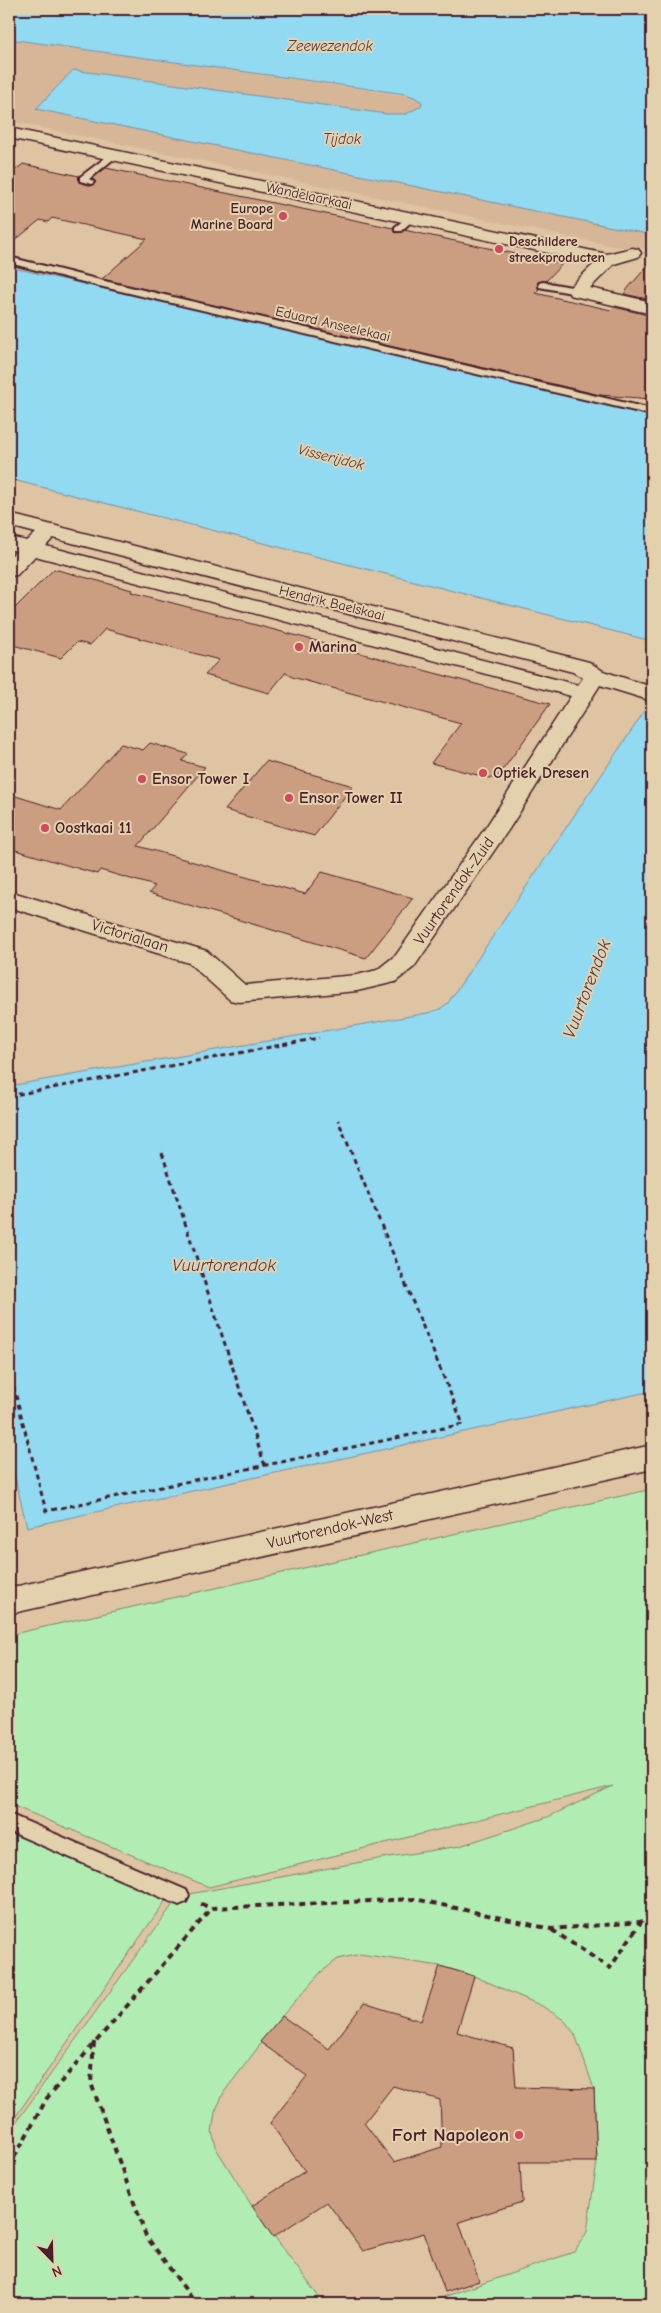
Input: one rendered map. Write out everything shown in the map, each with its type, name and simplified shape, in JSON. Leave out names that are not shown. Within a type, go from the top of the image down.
[{"type":"street","name":"Wandelaarkaai","points":[[9,132],[113,154],[404,223],[608,260]]},
{"type":"street","points":[[577,291],[608,260],[632,253]]},
{"type":"street","points":[[577,291],[652,308]]},
{"type":"street","name":"Hendrik Baelskaai","points":[[9,520],[581,668],[590,684]]},
{"type":"street","points":[[9,570],[50,531]]},
{"type":"street","name":"Hendrik Baelskaai","points":[[9,543],[590,684],[652,694]]},
{"type":"street","name":"Vuurtorendok-Zuid","points":[[239,994],[357,983],[386,976],[405,961],[497,829],[590,684]]},
{"type":"street","name":"Victorialaan","points":[[9,899],[198,956],[239,994]]},
{"type":"street","name":"Vuurtorendok-West","points":[[9,1601],[652,1457]]},
{"type":"lane","points":[[89,182],[83,179],[113,154]]},
{"type":"lane","name":"Eduard Anseelekaai","points":[[9,260],[99,283],[652,412]]},
{"type":"lane","points":[[543,285],[577,291]]},
{"type":"lane","points":[[9,1822],[179,1896]]},
{"type":"path","points":[[9,1096],[319,1038]]},
{"type":"path","points":[[9,1369],[46,1511],[463,1424],[338,1120]]},
{"type":"path","points":[[162,1154],[265,1466]]},
{"type":"path","points":[[179,1896],[212,1908],[415,1899],[551,1929],[641,1922]]},
{"type":"path","points":[[9,2167],[47,2098],[212,1908]]},
{"type":"path","points":[[551,1929],[610,1968],[641,1922],[652,1910]]},
{"type":"path","points":[[94,2042],[91,2083],[146,2236],[196,2304]]},
{"type":"shaded area","points":[[9,39],[414,97],[422,102],[421,106],[413,112],[396,115],[36,109],[652,235],[652,249],[613,246],[9,121]]},
{"type":"green space","points":[[652,1489],[652,2304],[423,2304],[574,2252],[587,2232],[597,2162],[594,2089],[575,2034],[564,2020],[542,2006],[474,1976],[440,1966],[360,1954],[338,1959],[321,1972],[282,2016],[224,2092],[215,2112],[212,2132],[217,2150],[252,2206],[324,2304],[9,2304],[9,2132],[179,1896],[383,1858],[460,1846],[548,1817],[613,1786],[209,1887],[9,1804],[9,1635]]},
{"type":"green space","points":[[9,1830],[168,1897],[9,2126]]},
{"type":"water","points":[[9,9],[652,9],[652,235],[36,109],[73,70],[387,114],[406,114],[421,106],[422,102],[405,94],[9,39]]},
{"type":"water","name":"Visserijdok","points":[[9,267],[644,412],[647,417],[652,418],[652,641],[9,479]]},
{"type":"water","name":"Vuurtorendok","points":[[652,700],[652,1391],[27,1527],[9,1453],[9,1086],[428,1013],[440,1009],[448,1003]]},
{"type":"building","points":[[23,164],[79,176],[79,182],[92,186],[96,182],[92,179],[106,168],[393,228],[395,233],[404,230],[562,264],[546,281],[538,282],[539,289],[535,293],[611,310],[614,307],[652,316],[652,399],[600,395],[102,279],[147,239],[52,218],[48,222],[40,220],[9,245],[9,175]]},
{"type":"building","points":[[652,261],[652,300],[624,294],[629,287]]},
{"type":"building","points":[[54,569],[132,590],[131,592],[324,643],[320,648],[360,653],[550,704],[497,778],[489,778],[431,763],[461,723],[292,677],[286,672],[269,693],[205,675],[219,660],[105,629],[90,645],[77,642],[61,658],[9,644],[9,614]]},
{"type":"building","points":[[150,743],[188,754],[182,761],[205,767],[138,846],[305,894],[322,872],[413,898],[366,958],[149,893],[155,886],[100,870],[97,874],[9,848],[9,794],[61,810],[121,744],[143,750]]},
{"type":"building","name":"Ensor Tower II","points":[[266,761],[353,786],[314,836],[225,810]]},
{"type":"building","name":"Fort Napoleon","points":[[440,1966],[474,1976],[457,2032],[513,2048],[516,2087],[594,2089],[597,2162],[520,2162],[522,2202],[459,2222],[479,2281],[445,2292],[424,2233],[363,2251],[327,2202],[273,2237],[252,2206],[305,2171],[270,2123],[307,2076],[260,2042],[282,2016],[329,2049],[364,2003],[421,2021]],"holes":[[[393,2086],[440,2100],[442,2147],[394,2162],[364,2123]]]},
{"type":"place","name":"Europe Marine Board","points":[[283,216]]},
{"type":"place","name":"Deschildere streekproducten","points":[[499,249]]},
{"type":"place","name":"Marina","points":[[299,647]]},
{"type":"place","name":"Optiek Dresen","points":[[483,773]]},
{"type":"place","name":"Ensor Tower I","points":[[142,779]]},
{"type":"place","name":"Ensor Tower II","points":[[289,798]]},
{"type":"place","name":"Oostkaai 11","points":[[45,828]]},
{"type":"place","name":"Fort Napoleon","points":[[519,2135]]},
{"type":"water label","name":"Zeewezendok","points":[[330,46]]},
{"type":"water label","name":"Tijdok","points":[[342,139]]}]
